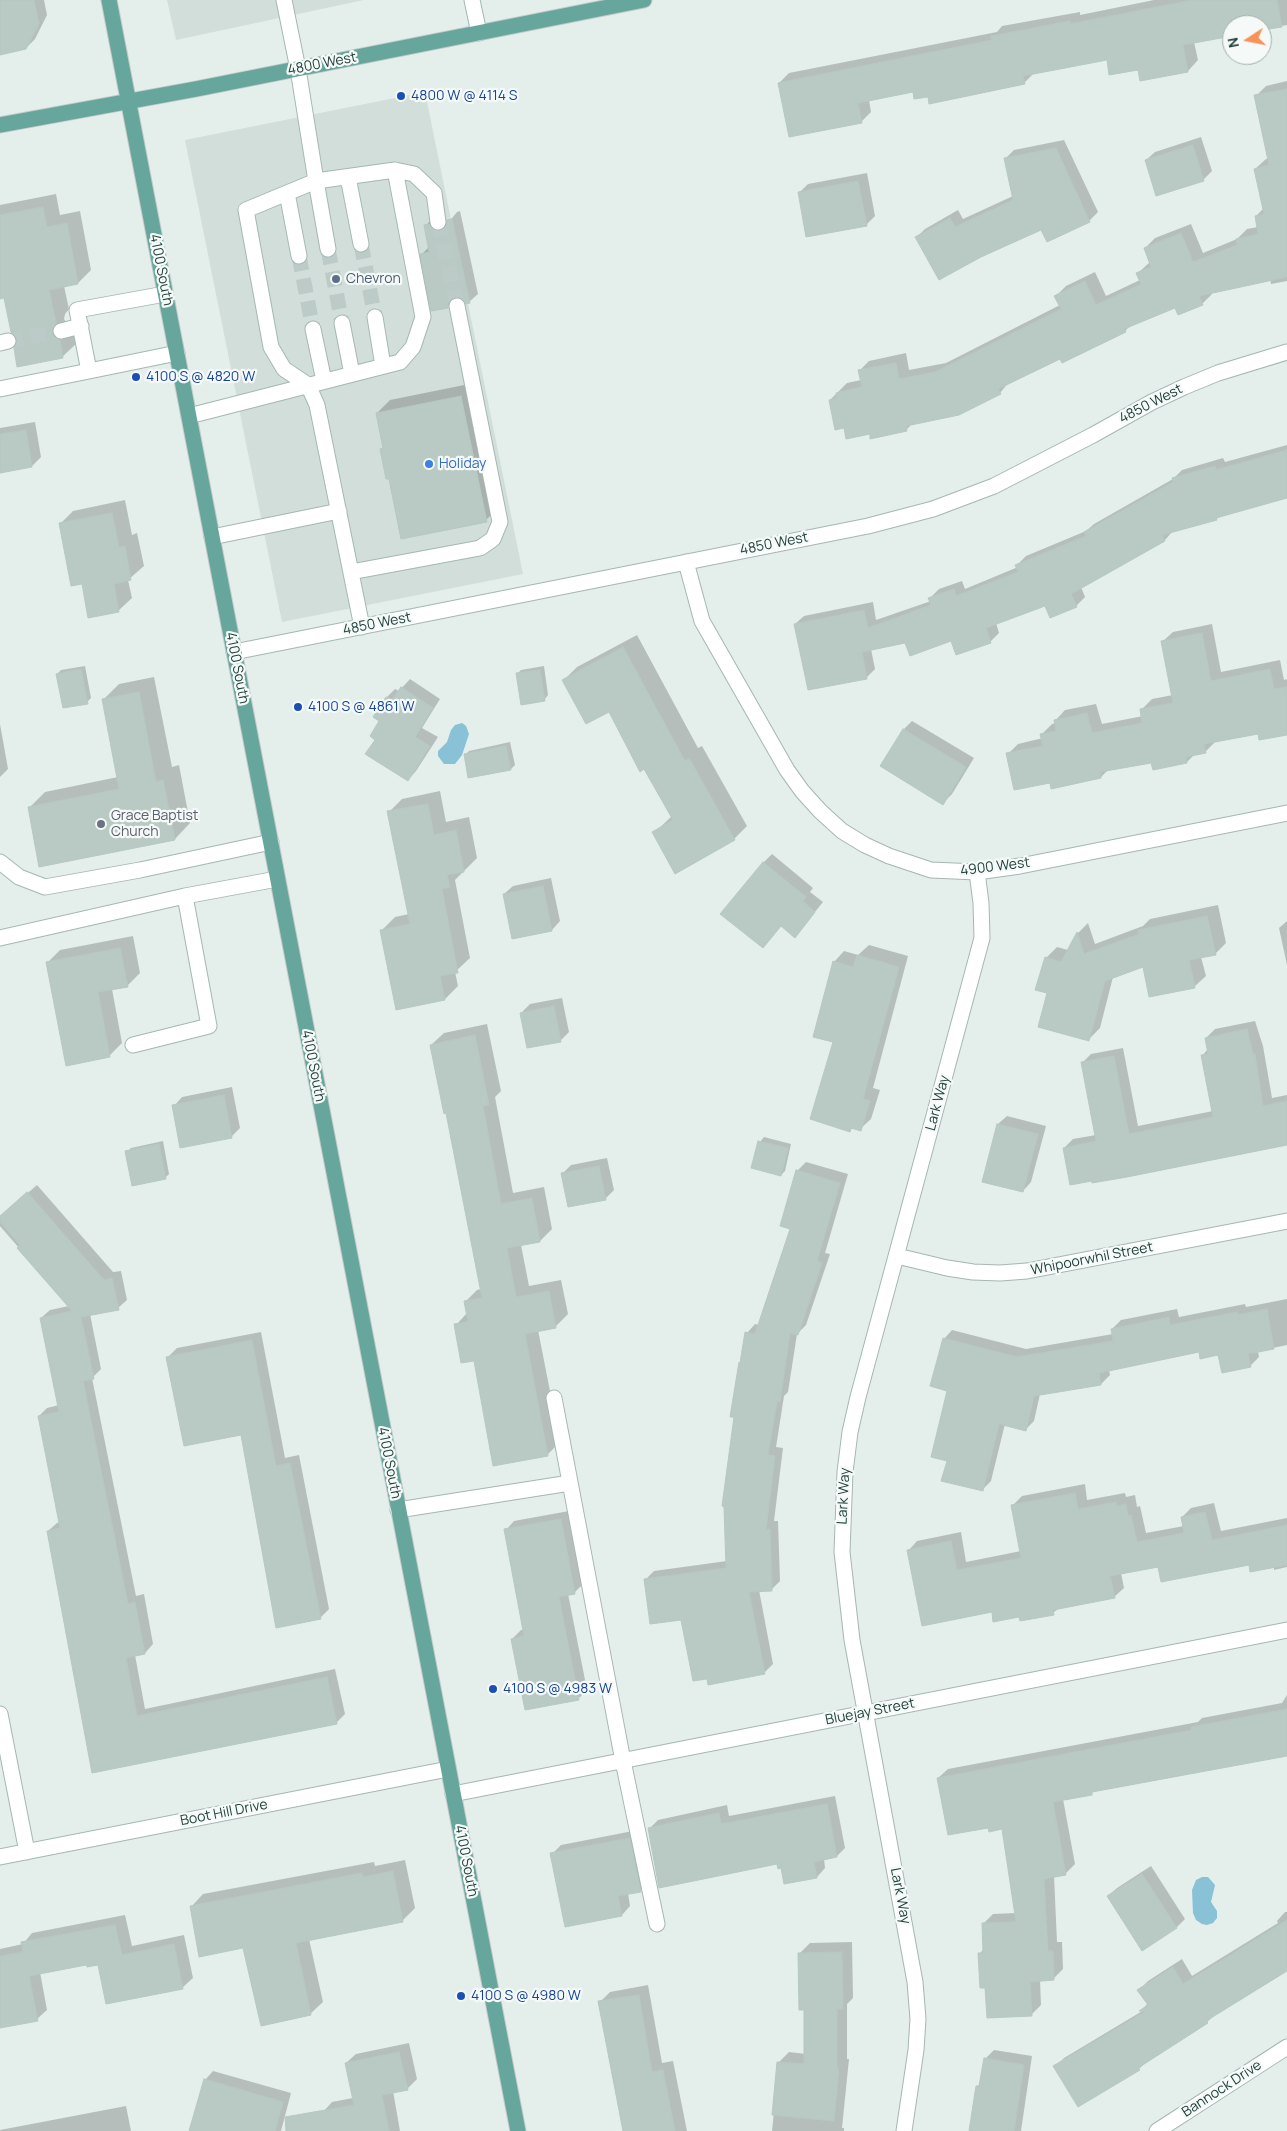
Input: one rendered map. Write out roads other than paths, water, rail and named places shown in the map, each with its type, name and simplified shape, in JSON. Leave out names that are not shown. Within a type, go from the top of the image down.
[{"type":"main road","name":"4100 South","points":[[109,0],[518,2131]]},
{"type":"main road","name":"4800 West","points":[[0,125],[298,69],[644,0]]},
{"type":"street","points":[[284,0],[298,69],[328,249]]},
{"type":"street","points":[[472,0],[479,33]]},
{"type":"street","points":[[189,416],[400,362],[413,348],[423,317],[394,170]]},
{"type":"street","points":[[362,627],[317,405],[308,385],[284,369],[271,347],[246,210],[316,181],[394,170],[414,174],[434,193],[438,222]]},
{"type":"street","points":[[348,177],[361,244]]},
{"type":"street","points":[[287,192],[300,256]]},
{"type":"street","points":[[89,371],[77,310],[165,294]]},
{"type":"street","points":[[351,572],[480,548],[493,539],[500,522],[457,306]]},
{"type":"street","points":[[374,317],[383,366]]},
{"type":"street","points":[[342,323],[352,374]]},
{"type":"street","points":[[60,331],[81,326]]},
{"type":"street","points":[[313,329],[324,381]]},
{"type":"street","name":"4850 West","points":[[234,652],[868,526],[933,509],[994,486],[1184,387],[1218,373],[1287,352]]},
{"type":"street","points":[[0,389],[177,353]]},
{"type":"street","points":[[212,537],[339,511]]},
{"type":"street","name":"4900 West","points":[[686,562],[696,605],[709,636],[787,770],[820,811],[842,830],[865,845],[889,856],[931,870],[977,872],[1020,866],[1287,813]]},
{"type":"street","points":[[0,862],[19,877],[46,887],[140,870],[271,842]]},
{"type":"street","name":"Lark Way","points":[[904,2131],[916,2050],[918,2019],[915,1982],[852,1640],[842,1552],[845,1472],[850,1432],[858,1397],[982,938],[981,903],[977,872]]},
{"type":"street","points":[[0,938],[185,896],[277,879]]},
{"type":"street","points":[[133,1045],[209,1026],[185,896]]},
{"type":"street","name":"Whipoorwhil Street","points":[[897,1256],[973,1272],[1028,1271],[1287,1221]]},
{"type":"street","points":[[554,1398],[623,1761],[657,1924]]},
{"type":"street","points":[[398,1510],[570,1484]]},
{"type":"street","name":"Bluejay Street","points":[[453,1794],[1287,1630]]},
{"type":"street","points":[[0,1714],[26,1852]]},
{"type":"street","name":"Boot Hill Drive","points":[[0,1857],[448,1769]]},
{"type":"street","name":"Bannock Drive","points":[[1158,2131],[1287,2047]]},
{"type":"water","points":[[462,723],[466,726],[469,734],[462,755],[455,764],[444,764],[438,756],[438,751],[447,742],[455,725]]},
{"type":"water","points":[[1208,1877],[1215,1885],[1211,1902],[1217,1911],[1217,1918],[1213,1923],[1207,1925],[1196,1920],[1193,1913],[1192,1890],[1196,1880]]},
{"type":"tunnel","points":[[438,222],[457,306]]},
{"type":"tunnel","points":[[361,244],[375,317]]},
{"type":"tunnel","points":[[328,249],[342,323]]},
{"type":"tunnel","points":[[299,256],[313,329]]},
{"type":"tunnel","points":[[8,341],[61,331]]},
{"type":"place","name":"4800 W @ 4114 S","points":[[401,96]]},
{"type":"place","name":"Chevron","points":[[336,279]]},
{"type":"place","name":"4100 S @ 4820 W","points":[[136,377]]},
{"type":"place","name":"Holiday","points":[[429,464]]},
{"type":"place","name":"4100 S @ 4861 W","points":[[298,707]]},
{"type":"place","name":"Grace Baptist Church","points":[[101,824]]},
{"type":"place","name":"4100 S @ 4983 W","points":[[493,1689]]},
{"type":"place","name":"4100 S @ 4980 W","points":[[461,1996]]}]
